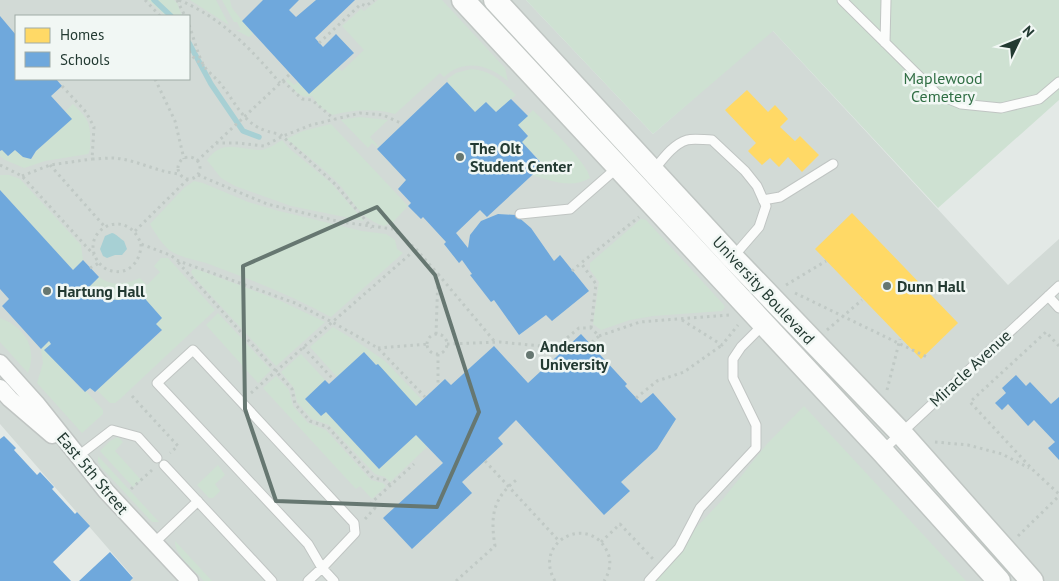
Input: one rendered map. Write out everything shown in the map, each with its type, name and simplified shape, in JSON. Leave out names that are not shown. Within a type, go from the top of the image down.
[{"type":"main road","name":"University Boulevard","points":[[463,0],[882,451],[999,581]]},
{"type":"main road","name":"University Boulevard","points":[[495,0],[732,257],[900,432],[1032,581]]},
{"type":"street","points":[[637,187],[652,171]]},
{"type":"street","name":"East 5th Street","points":[[0,363],[36,403],[106,491],[190,581]]},
{"type":"street","points":[[4,398],[78,457]]},
{"type":"lane","points":[[842,0],[937,94],[961,104],[1001,108],[1039,100],[1059,82]]},
{"type":"lane","points":[[885,43],[886,0]]},
{"type":"lane","points":[[652,171],[670,151],[686,140],[712,140],[745,171],[757,186],[766,206],[758,227],[732,257]]},
{"type":"lane","points":[[763,200],[780,197],[833,164]]},
{"type":"lane","points":[[520,214],[570,209],[618,167]]},
{"type":"lane","name":"Miracle Avenue","points":[[882,451],[900,432],[1059,286]]},
{"type":"lane","points":[[1048,296],[1059,308]]},
{"type":"lane","points":[[648,581],[679,548],[700,508],[756,448],[756,425],[733,378],[732,359],[764,324]]},
{"type":"lane","points":[[308,581],[322,568],[355,533],[354,523],[193,350],[158,383],[308,544],[322,568],[334,581]]},
{"type":"lane","points":[[4,398],[21,398],[36,403]]},
{"type":"lane","points":[[78,457],[112,430],[138,437],[163,460],[272,581]]},
{"type":"lane","points":[[154,543],[198,501]]},
{"type":"path","points":[[145,0],[159,15]]},
{"type":"path","points":[[178,0],[185,15]]},
{"type":"path","points":[[178,0],[198,8],[225,26],[249,47],[282,82],[302,99],[312,100],[334,119]]},
{"type":"path","points":[[319,43],[362,4],[366,6],[374,0]]},
{"type":"path","points":[[190,28],[204,66]]},
{"type":"path","points":[[190,52],[220,84],[244,117],[254,126],[267,132],[280,134],[336,184],[372,228]]},
{"type":"path","points":[[197,161],[290,74]]},
{"type":"path","points":[[155,80],[175,121],[184,159]]},
{"type":"path","points":[[62,86],[86,112],[94,127],[92,160]]},
{"type":"path","points":[[216,143],[264,146],[311,125],[360,113],[383,115],[403,124]]},
{"type":"path","points":[[22,176],[50,165],[113,158],[140,164],[165,173],[180,174],[188,179]]},
{"type":"path","points":[[134,231],[188,179],[198,175],[200,168],[197,161],[191,158],[181,161],[178,167],[180,174]]},
{"type":"path","points":[[50,165],[106,227]]},
{"type":"path","points":[[0,166],[22,176],[95,256]]},
{"type":"path","points":[[198,175],[267,204],[341,222],[372,228],[394,229],[416,248],[495,342]]},
{"type":"path","points":[[572,271],[642,215]]},
{"type":"path","points":[[114,224],[121,224],[134,231],[141,244],[139,259],[128,269],[121,272],[113,271],[98,263],[93,247],[99,232],[114,224]]},
{"type":"path","points":[[141,244],[170,255],[176,260],[292,389],[295,404],[310,421],[328,427],[373,478],[385,480],[390,485]]},
{"type":"path","points":[[241,401],[416,248]]},
{"type":"path","points":[[176,260],[295,303],[332,322],[378,348],[425,397]]},
{"type":"path","points":[[826,261],[783,287],[899,341],[929,358]]},
{"type":"path","points":[[90,268],[98,263]]},
{"type":"path","points":[[581,263],[596,284],[591,328]]},
{"type":"path","points":[[436,335],[438,274]]},
{"type":"path","points":[[821,335],[862,300]]},
{"type":"path","points":[[590,344],[600,336],[640,322],[735,314]]},
{"type":"path","points":[[681,319],[722,345]]},
{"type":"path","points":[[636,398],[657,381],[684,372],[722,345],[741,320]]},
{"type":"path","points":[[447,344],[495,342],[550,347],[557,346],[579,328],[591,328],[600,336]]},
{"type":"path","points":[[1004,550],[1059,495],[1032,469],[970,402],[1046,332],[1059,346]]},
{"type":"path","points":[[436,335],[445,338],[447,344],[444,352],[438,354],[429,350],[428,344],[430,338],[436,335]]},
{"type":"path","points":[[885,398],[899,341]]},
{"type":"path","points":[[378,348],[428,344]]},
{"type":"path","points":[[303,347],[334,380]]},
{"type":"path","points":[[438,354],[438,386]]},
{"type":"path","points":[[132,396],[178,446],[163,460]]},
{"type":"path","points":[[929,441],[968,445],[1002,454],[1032,469]]},
{"type":"path","points":[[485,461],[559,541]]},
{"type":"path","points":[[366,521],[365,519],[375,508],[371,503],[414,464]]},
{"type":"path","points":[[131,489],[154,468]]},
{"type":"path","points":[[456,581],[495,546],[492,527],[494,510],[508,486],[520,478]]},
{"type":"path","points":[[601,542],[620,524],[654,560]]},
{"type":"path","points":[[555,581],[549,565],[554,547],[568,535],[577,533],[588,534],[601,542],[609,555],[610,565],[604,581]]},
{"type":"highlighted area","points":[[377,207],[435,275],[479,412],[437,507],[276,501],[245,409],[243,266]]},
{"type":"shaded area","name":"Anderson University","points":[[0,0],[526,0],[653,134],[772,30],[1008,285],[1059,239],[1059,581],[129,581],[133,577],[0,424]]},
{"type":"green space","points":[[148,0],[174,0],[182,15],[165,15]]},
{"type":"green space","points":[[190,0],[216,0],[229,25]]},
{"type":"green space","points":[[222,0],[230,0],[232,8],[253,34],[249,37],[236,30],[241,30],[237,22],[234,22]]},
{"type":"green space","points":[[378,0],[442,0],[505,68],[508,81],[501,75],[485,68],[476,66],[460,67],[444,77],[440,73],[395,114],[363,110],[332,115],[319,106],[312,96],[308,97],[297,93],[286,81],[288,79],[294,85],[298,82],[309,94],[337,68],[342,71],[364,50],[342,26],[361,9],[364,11]]},
{"type":"green space","name":"Maplewood Cemetery","points":[[526,0],[1059,0],[1059,100],[938,208],[773,31],[653,134]]},
{"type":"green space","points":[[471,69],[491,74],[516,95],[496,112],[486,102],[475,112],[447,82],[449,82],[447,79],[456,73]]},
{"type":"green space","points":[[73,104],[88,123],[90,150],[88,154],[45,161],[24,168],[0,156],[0,151],[2,150],[8,156],[15,150],[23,157],[32,159],[36,151],[71,119],[65,112]]},
{"type":"green space","points":[[533,110],[574,153],[590,178],[576,183],[561,183],[532,175],[543,164],[522,142],[528,136],[518,125]]},
{"type":"green space","points":[[359,117],[388,120],[370,137],[378,148],[372,143],[368,148],[341,120]]},
{"type":"green space","points":[[331,124],[408,206],[393,222],[384,226],[367,217],[334,179],[286,139],[303,131]]},
{"type":"green space","points":[[282,140],[331,183],[364,221],[291,206],[235,186],[221,178],[207,160],[213,153],[225,147],[261,150]]},
{"type":"green space","points":[[0,175],[9,175],[20,179],[81,245],[83,260],[73,270],[0,190]]},
{"type":"green space","points":[[194,181],[248,202],[275,210],[362,231],[386,234],[395,240],[397,249],[403,253],[331,317],[244,277],[179,255],[167,248],[150,224],[184,188]]},
{"type":"green space","points":[[641,219],[646,220],[723,304],[725,307],[722,311],[653,316],[630,320],[601,330],[593,324],[599,282],[590,270],[590,263]]},
{"type":"green space","points":[[161,258],[168,258],[215,310],[120,399],[115,403],[110,403],[97,390],[162,331],[156,324],[162,318],[140,294],[127,299],[113,300],[101,296],[89,287],[99,277],[119,284],[140,278],[147,285],[160,272],[154,266]]},
{"type":"green space","points":[[193,269],[281,301],[325,322],[276,366],[194,277],[191,272]]},
{"type":"green space","points":[[218,313],[271,370],[258,383],[206,325]]},
{"type":"green space","points":[[0,318],[16,327],[27,339],[31,355],[28,373],[0,342]]},
{"type":"green space","points":[[333,327],[385,361],[422,400],[416,406],[364,352],[337,377],[310,347]]},
{"type":"green space","points":[[49,341],[51,344],[45,350],[103,410],[103,414],[82,433],[37,383],[43,363],[41,349]]},
{"type":"green space","points":[[301,354],[325,380],[305,399],[321,416],[326,412],[379,469],[416,435],[427,447],[390,482],[385,477],[375,474],[329,425],[312,419],[297,402],[294,388],[281,372]]},
{"type":"green space","points":[[276,376],[289,390],[293,406],[308,423],[326,430],[371,480],[383,483],[386,486],[372,499],[360,486],[356,489],[263,388]]},
{"type":"green space","points":[[804,406],[966,581],[646,581],[723,499],[767,444]]},
{"type":"green space","points":[[118,437],[123,442],[115,451],[141,480],[133,487],[100,451],[110,441]]},
{"type":"green space","points":[[98,456],[159,522],[152,522],[101,467],[98,462]]},
{"type":"green space","points":[[218,465],[225,475],[215,484],[220,491],[213,498],[209,498],[197,485]]},
{"type":"green space","points":[[175,541],[212,581],[204,581],[186,562],[178,552]]},
{"type":"water","points":[[112,233],[124,241],[127,249],[122,255],[107,258],[103,256],[100,249],[105,236]]},
{"type":"building: Homes","points":[[747,90],[768,112],[775,105],[788,119],[780,127],[795,141],[800,136],[819,155],[802,172],[788,157],[779,167],[770,158],[762,165],[748,151],[756,143],[725,110]]},
{"type":"building: Homes","name":"Dunn Hall","points":[[852,213],[958,323],[921,359],[815,249]]},
{"type":"building: Schools","points":[[263,0],[299,0],[289,10],[296,17],[316,0],[355,0],[315,38],[323,47],[336,34],[354,53],[309,94],[242,21]]},
{"type":"building: Schools","points":[[0,16],[15,34],[15,80],[57,80],[62,86],[51,96],[72,119],[36,151],[31,159],[23,157],[15,150],[8,156],[2,150],[0,151]]},
{"type":"building: Schools","name":"The Olt Student Center","points":[[447,82],[475,112],[486,102],[496,112],[511,99],[528,116],[518,125],[528,136],[522,142],[543,165],[487,217],[480,210],[456,233],[468,248],[470,235],[481,221],[498,214],[516,215],[531,228],[554,261],[560,255],[589,291],[552,321],[546,315],[519,335],[494,300],[491,302],[470,275],[472,274],[462,260],[459,263],[444,244],[446,242],[423,217],[421,219],[408,206],[411,203],[398,189],[406,180],[377,149]]},
{"type":"building: Schools","name":"Hartung Hall","points":[[0,190],[73,270],[83,260],[99,277],[89,287],[97,295],[105,299],[118,300],[134,297],[140,293],[162,318],[156,324],[162,330],[95,392],[90,388],[85,392],[44,350],[51,344],[49,341],[41,349],[2,306],[9,299],[0,289]]},
{"type":"building: Schools","points":[[581,334],[627,384],[625,386],[641,403],[653,393],[676,419],[657,449],[621,482],[630,491],[604,515],[516,420],[498,438],[503,444],[462,482],[472,493],[412,549],[383,518],[443,463],[416,435],[379,469],[326,412],[321,416],[305,399],[325,380],[329,384],[364,352],[376,365],[378,364],[416,406],[445,379],[451,385],[494,346],[528,383]]},
{"type":"building: Schools","points":[[1016,375],[1026,386],[1030,382],[1051,404],[1059,397],[1059,460],[1048,448],[1055,442],[1034,420],[1028,426],[1008,404],[1002,410],[995,403],[1006,393],[1002,388]]},
{"type":"building: Schools","points":[[4,436],[37,475],[40,472],[54,487],[52,489],[75,514],[77,512],[90,526],[53,562],[71,581],[0,581],[0,439]]},
{"type":"building: Schools","points":[[110,552],[133,578],[130,581],[79,581]]},
{"type":"waterway","points":[[154,0],[170,15]]},
{"type":"waterway","points":[[190,45],[211,84],[243,131],[259,137]]},
{"type":"place","name":"The Olt Student Center","points":[[460,157]]},
{"type":"place","name":"Dunn Hall","points":[[887,286]]},
{"type":"place","name":"Hartung Hall","points":[[47,291]]},
{"type":"place","name":"Anderson University","points":[[530,355]]}]
